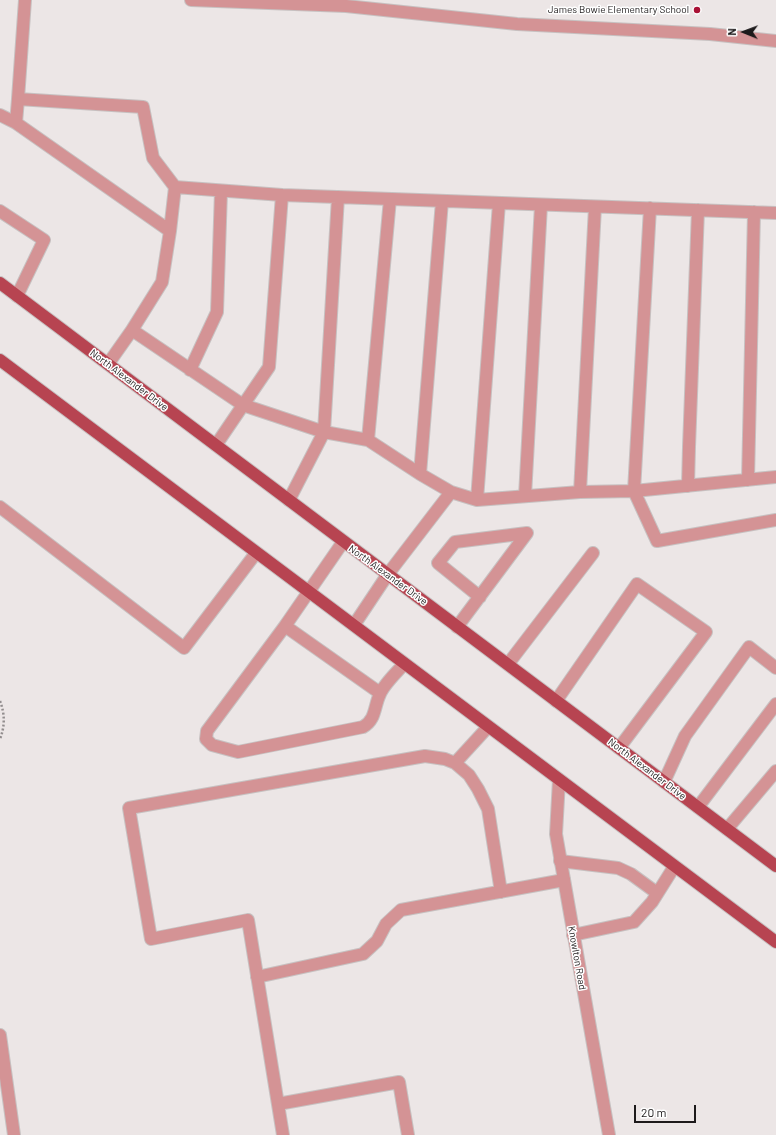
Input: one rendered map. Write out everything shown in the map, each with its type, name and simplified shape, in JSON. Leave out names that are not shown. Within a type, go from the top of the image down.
[{"type":"main road","name":"North Alexander Drive","points":[[0,283],[776,866]]},
{"type":"main road","points":[[0,360],[776,942]]},
{"type":"street","points":[[16,123],[25,0]]},
{"type":"street","points":[[191,0],[346,6],[517,24],[710,34],[776,41]]},
{"type":"street","points":[[18,99],[143,107],[152,158],[175,187],[162,282],[132,330],[108,364]]},
{"type":"street","points":[[0,116],[16,123],[170,231]]},
{"type":"street","points":[[175,187],[282,195],[776,213]]},
{"type":"street","points":[[190,370],[217,312],[221,191]]},
{"type":"street","points":[[216,445],[270,367],[282,195]]},
{"type":"street","points":[[289,500],[324,432],[338,197]]},
{"type":"street","points":[[368,440],[390,199]]},
{"type":"street","points":[[420,474],[442,201]]},
{"type":"street","points":[[477,500],[499,203]]},
{"type":"street","points":[[525,496],[541,205]]},
{"type":"street","points":[[580,492],[595,206]]},
{"type":"street","points":[[650,208],[634,491],[657,541],[776,520]]},
{"type":"street","points":[[688,486],[698,210]]},
{"type":"street","points":[[0,211],[44,240],[17,296]]},
{"type":"street","points":[[748,480],[754,212]]},
{"type":"street","points":[[132,330],[243,405],[324,432],[368,440],[420,474],[451,492],[477,500],[580,492],[634,491],[776,477]]},
{"type":"street","points":[[354,625],[388,574],[451,492]]},
{"type":"street","points":[[0,507],[184,648],[256,552]]},
{"type":"street","points":[[457,627],[528,532],[455,542],[438,563],[480,596]]},
{"type":"street","points":[[344,542],[208,731],[206,739],[212,745],[238,752],[363,728],[369,724],[372,718],[380,693],[404,664]]},
{"type":"street","points":[[508,664],[593,553]]},
{"type":"street","points":[[556,701],[637,584],[706,632],[619,748]]},
{"type":"street","points":[[285,626],[380,693]]},
{"type":"street","points":[[664,782],[685,736],[749,647],[776,668]]},
{"type":"street","points":[[698,807],[776,704]]},
{"type":"street","points":[[455,763],[488,727]]},
{"type":"street","points":[[283,1135],[248,920],[151,939],[129,808],[425,756],[445,759],[455,763],[469,776],[478,789],[488,809],[501,892]]},
{"type":"street","points":[[727,829],[776,771]]},
{"type":"street","name":"Knowlton Road","points":[[559,780],[556,834],[609,1135]]},
{"type":"street","points":[[560,861],[618,868],[631,874],[657,893]]},
{"type":"street","points":[[573,935],[634,922],[652,902],[674,866]]},
{"type":"street","points":[[257,977],[363,954],[377,941],[386,924],[401,910],[564,880]]},
{"type":"street","points":[[0,1034],[14,1135]]},
{"type":"street","points":[[278,1104],[399,1082],[408,1135]]},
{"type":"path","points":[[0,701],[4,717],[3,731],[0,739]]},
{"type":"place","name":"James Bowie Elementary School","points":[[697,10]]}]
